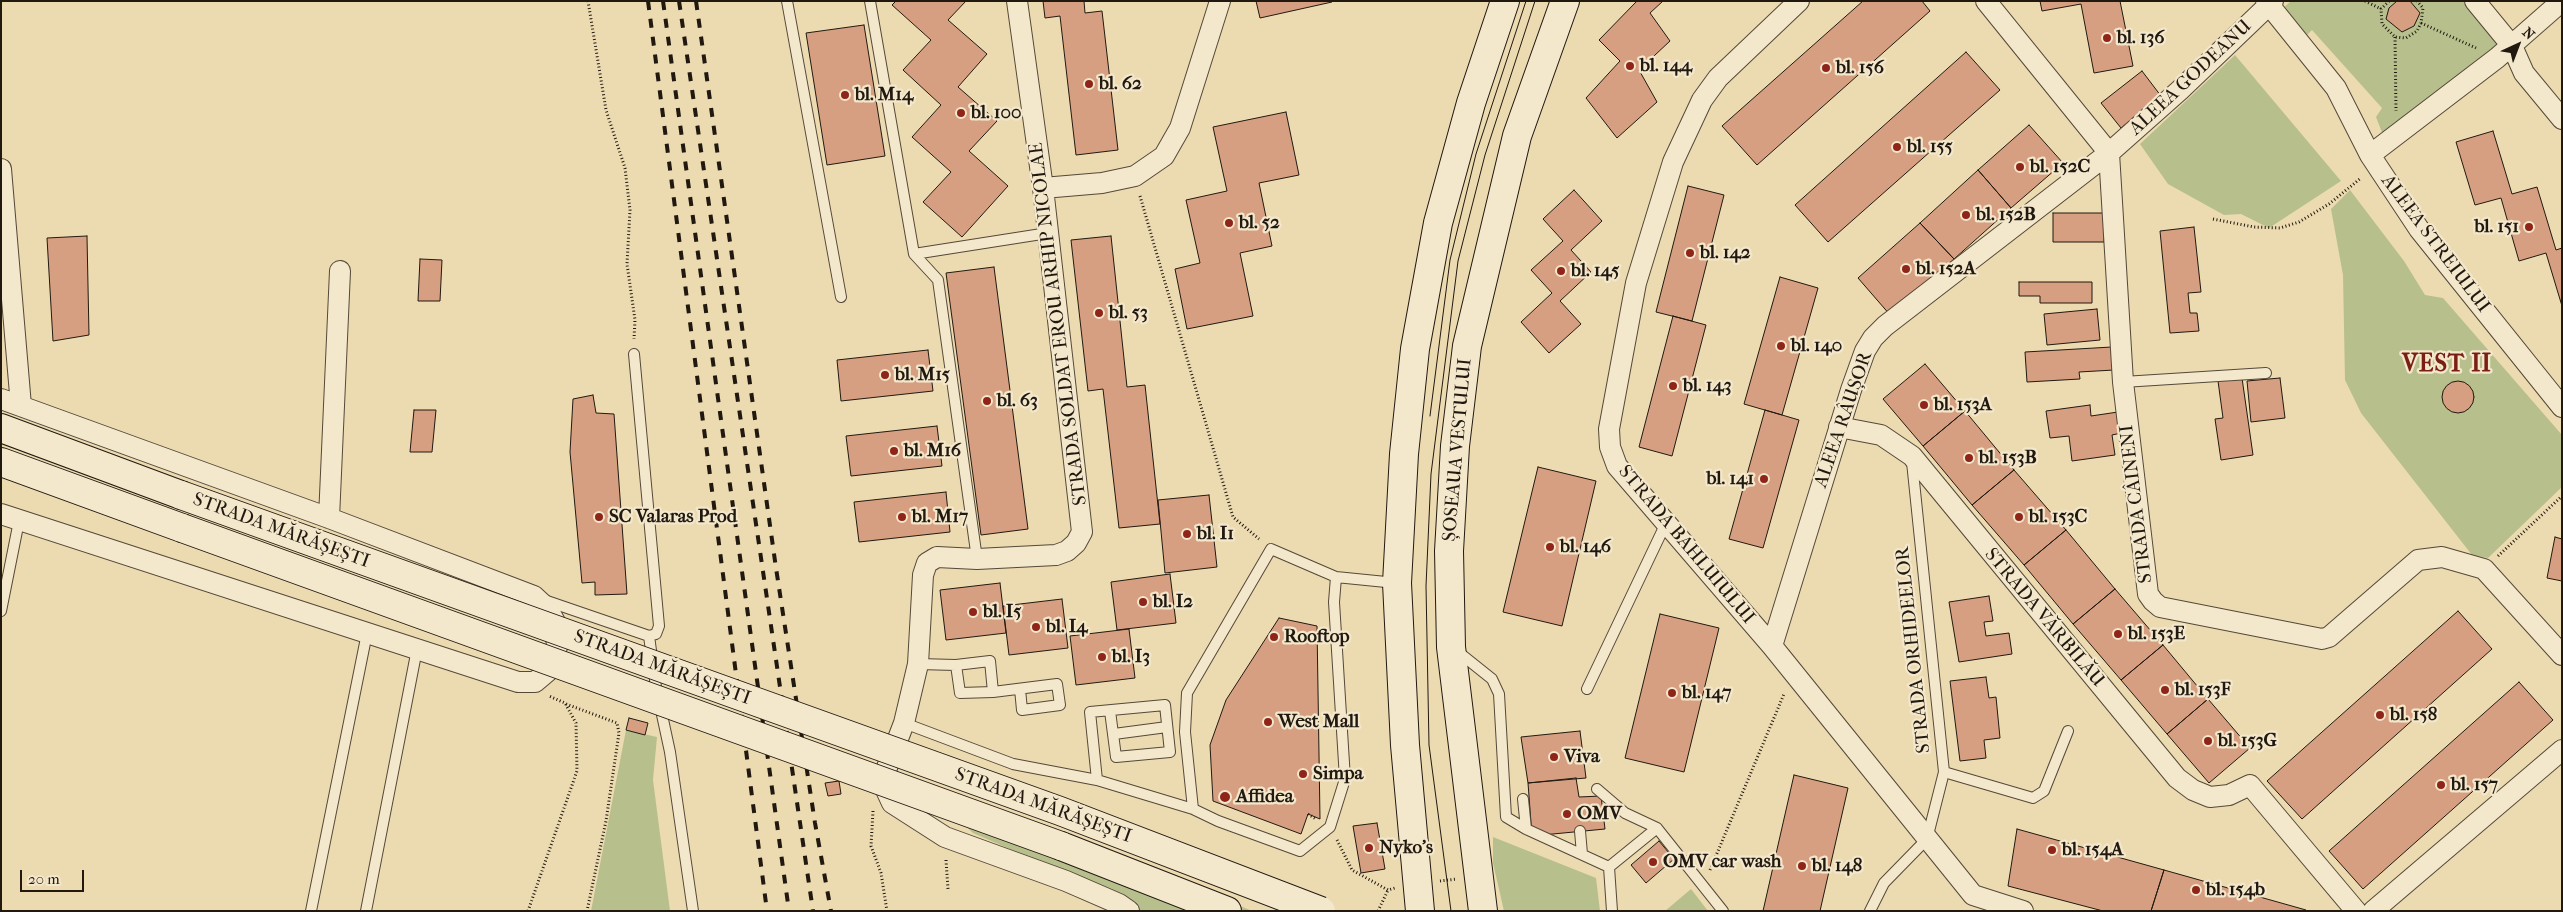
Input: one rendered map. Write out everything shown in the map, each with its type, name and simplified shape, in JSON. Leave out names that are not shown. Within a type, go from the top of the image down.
[{"type":"main road","points":[[1420,911],[1405,745],[1397,583],[1404,454],[1415,349],[1438,223],[1471,103],[1505,1]]},
{"type":"main road","name":"ȘOSEAUA VESTULUI","points":[[1483,911],[1451,646],[1451,523],[1455,446],[1467,346],[1517,136],[1565,1]]},
{"type":"main road","name":"STRADA MĂRĂȘEȘTI","points":[[1,428],[181,495],[1060,811],[1321,911]]},
{"type":"main road","name":"STRADA MĂRĂȘEȘTI","points":[[1,462],[1061,846],[1227,911]]},
{"type":"street","name":"STRADA SOLDAT EROU ARHIP NICOLAE","points":[[918,664],[923,575],[927,563],[937,557],[977,559],[1056,555],[1067,551],[1076,543],[1082,532],[1043,188],[1018,1]]},
{"type":"street","points":[[1043,188],[1102,183],[1135,176],[1164,156],[1180,128],[1220,1]]},
{"type":"street","name":"STRADA BAHLUIULUI","points":[[1799,1],[1718,78],[1702,100],[1673,162],[1636,283],[1609,428],[1610,447],[1617,466],[1772,646],[1792,674],[1973,895],[2023,911]]},
{"type":"street","points":[[1986,1],[2109,153]]},
{"type":"street","points":[[2475,1],[2504,52],[2562,119]]},
{"type":"street","points":[[2373,161],[2397,134],[2504,52],[2562,1]]},
{"type":"street","name":"ALEEA GODEANU","points":[[2109,153],[2180,90],[2270,2]]},
{"type":"street","name":"ALEEA STREIULUI","points":[[2270,2],[2336,88],[2373,161],[2418,229],[2562,407]]},
{"type":"street","name":"STRADA CÂINENI","points":[[2109,153],[2123,382],[2148,594],[2160,607],[2322,640],[2329,637],[2418,560],[2442,557],[2484,569]]},
{"type":"street","name":"ALEEA RÂUȘOR","points":[[1772,646],[1839,427],[1865,351],[1885,326],[2109,153]]},
{"type":"street","points":[[1,169],[21,406]]},
{"type":"street","points":[[329,518],[340,270]]},
{"type":"street","points":[[1,399],[329,518],[534,596],[548,609],[555,622],[557,647],[548,671],[535,682],[518,682],[10,518]]},
{"type":"street","name":"STRADA VĂRBILĂU","points":[[1839,427],[1881,436],[1898,444],[1912,456],[2177,778],[2193,790],[2210,797],[2229,796],[2250,784],[2356,911]]},
{"type":"street","points":[[2484,569],[2562,656]]},
{"type":"street","points":[[918,664],[904,723],[886,770],[886,790],[892,803],[945,836],[1066,882],[1119,904],[1129,911]]},
{"type":"street","points":[[2373,911],[2562,750]]},
{"type":"lane","points":[[787,1],[841,297]]},
{"type":"lane","points":[[870,1],[914,254],[938,280],[977,559]]},
{"type":"lane","points":[[914,254],[1048,233]]},
{"type":"lane","points":[[534,596],[649,636],[656,634],[659,626],[659,614],[634,354]]},
{"type":"lane","points":[[2123,382],[2266,373]]},
{"type":"lane","name":"STRADA ORHIDEELOR","points":[[1912,456],[1944,772],[1927,839]]},
{"type":"lane","points":[[1,611],[10,518]]},
{"type":"lane","points":[[1587,688],[1666,523]]},
{"type":"lane","points":[[1193,809],[1185,732],[1187,694],[1271,549],[1336,577],[1397,583]]},
{"type":"lane","points":[[904,723],[1013,764],[1097,780],[1193,809],[1218,821],[1300,851],[1330,828],[1345,779],[1334,602],[1336,577]]},
{"type":"lane","points":[[311,911],[367,633]]},
{"type":"lane","points":[[649,636],[656,686],[670,752],[693,911]]},
{"type":"lane","points":[[1451,646],[1492,679],[1499,694],[1506,817],[1526,829],[1609,867]]},
{"type":"lane","points":[[366,911],[417,649]]},
{"type":"lane","points":[[918,664],[956,665],[990,661],[993,692]]},
{"type":"lane","points":[[956,665],[960,693],[1020,689]]},
{"type":"lane","points":[[1097,780],[1090,712],[1110,710],[1165,705],[1170,752],[1116,757],[1110,710]]},
{"type":"lane","points":[[1114,734],[1168,727]]},
{"type":"lane","points":[[1944,772],[2033,798],[2044,791],[2068,731]]},
{"type":"lane","points":[[1598,789],[1626,813],[1658,828],[1723,911]]},
{"type":"lane","points":[[1506,800],[1526,799],[1526,829]]},
{"type":"lane","points":[[1609,867],[1658,828]]},
{"type":"lane","points":[[1580,830],[1582,854]]},
{"type":"lane","points":[[1870,911],[1884,883],[1927,839]]},
{"type":"lane","points":[[1609,867],[1612,911]]},
{"type":"path","points":[[588,1],[606,110],[626,176],[630,210],[628,264],[635,320],[634,354]]},
{"type":"path","points":[[2365,1],[2382,8]]},
{"type":"path","points":[[2390,1],[2382,8],[2382,24],[2395,37],[2406,38],[2417,31],[2421,23],[2423,8],[2417,1]]},
{"type":"path","points":[[2421,23],[2504,52]]},
{"type":"path","points":[[2395,37],[2397,134]]},
{"type":"path","points":[[2212,219],[2254,228],[2280,228],[2299,222],[2330,204],[2373,161]]},
{"type":"path","points":[[1135,176],[1233,517],[1271,549]]},
{"type":"path","points":[[2484,569],[2562,496]]},
{"type":"path","points":[[1703,886],[1792,674]]},
{"type":"path","points":[[518,682],[566,704],[617,723],[619,733],[606,821],[587,911]]},
{"type":"path","points":[[528,911],[577,771],[576,723],[566,704]]},
{"type":"path","points":[[886,790],[874,788],[871,846],[881,873],[888,911]]},
{"type":"path","points":[[945,836],[948,889]]},
{"type":"path","points":[[1378,911],[1378,905],[1388,890]]},
{"type":"green space","points":[[2291,1],[2464,1],[2500,45],[2383,135],[2376,117],[2382,108],[2312,30],[2304,38],[2283,8]]},
{"type":"green space","points":[[2235,55],[2341,181],[2269,228],[2241,214],[2224,215],[2168,184],[2140,144]]},
{"type":"green space","points":[[2350,190],[2404,261],[2425,295],[2443,298],[2562,435],[2562,487],[2488,558],[2472,555],[2361,413],[2345,380],[2343,275],[2331,209]]},
{"type":"green space","points":[[626,730],[657,737],[653,780],[670,911],[591,911]]},
{"type":"green space","points":[[986,807],[1085,840],[1252,911],[1140,911],[1123,898],[973,833],[958,819]]},
{"type":"green space","points":[[1493,837],[1596,878],[1600,911],[1504,911],[1493,863]]},
{"type":"green space","points":[[1691,889],[1708,911],[1665,911]]},
{"type":"building","name":"bl. 100","points":[[896,1],[966,1],[948,20],[987,54],[958,87],[997,121],[969,151],[1008,186],[962,237],[923,202],[951,172],[912,137],[941,105],[903,70],[931,40],[892,5]]},
{"type":"building","name":"bl. 62","points":[[1043,1],[1084,1],[1085,13],[1102,11],[1118,150],[1076,155],[1060,16],[1045,18]]},
{"type":"building","points":[[1256,1],[1332,1],[1332,2],[1260,18]]},
{"type":"building","name":"bl. 144","points":[[1637,1],[1663,1],[1650,13],[1670,41],[1639,70],[1657,102],[1617,138],[1586,98],[1620,61],[1599,40]]},
{"type":"building","name":"bl. 156","points":[[1863,1],[1922,1],[1930,11],[1757,165],[1722,126]]},
{"type":"building","name":"bl. 136","points":[[2040,1],[2120,1],[2133,66],[2094,73],[2081,4],[2042,11]]},
{"type":"building","points":[[2397,1],[2410,1],[2420,13],[2414,26],[2402,32],[2386,19],[2389,8]]},
{"type":"building","name":"bl. M14","points":[[864,25],[885,156],[827,165],[806,33]]},
{"type":"building","name":"bl. 155","points":[[1966,52],[2000,90],[1828,242],[1795,205]]},
{"type":"building","points":[[2142,71],[2161,96],[2121,128],[2101,103]]},
{"type":"building","name":"bl. 52","points":[[1286,112],[1299,175],[1259,183],[1272,246],[1240,253],[1253,316],[1187,329],[1175,269],[1200,263],[1186,200],[1227,191],[1213,127]]},
{"type":"building","name":"bl. 152C","points":[[2029,125],[2063,163],[2011,208],[1978,170]]},
{"type":"building","name":"bl. 151","points":[[2493,131],[2512,194],[2537,187],[2556,250],[2562,248],[2562,306],[2546,253],[2519,261],[2501,198],[2475,205],[2456,142]]},
{"type":"building","name":"bl. 152B","points":[[1978,170],[2011,208],[1954,259],[1920,223]]},
{"type":"building","name":"bl. 142","points":[[1688,186],[1724,195],[1692,321],[1656,312]]},
{"type":"building","name":"bl. 145","points":[[1574,190],[1602,221],[1571,250],[1591,272],[1560,301],[1581,324],[1549,353],[1521,322],[1552,293],[1531,270],[1563,241],[1543,219]]},
{"type":"building","points":[[2053,213],[2105,213],[2104,242],[2053,242]]},
{"type":"building","name":"bl. 152A","points":[[1920,223],[1954,259],[1891,316],[1858,278]]},
{"type":"building","points":[[2194,227],[2201,292],[2188,293],[2190,313],[2197,313],[2199,331],[2170,333],[2160,231]]},
{"type":"building","points":[[87,236],[89,335],[53,341],[47,238]]},
{"type":"building","name":"bl. 53","points":[[1111,236],[1127,387],[1145,385],[1160,524],[1119,528],[1103,389],[1088,391],[1071,240]]},
{"type":"building","points":[[420,259],[442,260],[440,301],[418,301]]},
{"type":"building","name":"bl. 63","points":[[994,267],[1028,529],[981,535],[946,273]]},
{"type":"building","name":"bl. 140","points":[[1780,277],[1818,288],[1782,415],[1744,404]]},
{"type":"building","points":[[2019,282],[2092,282],[2092,303],[2040,303],[2040,296],[2019,296]]},
{"type":"building","points":[[2097,309],[2100,340],[2047,345],[2044,314]]},
{"type":"building","name":"bl. 143","points":[[1673,316],[1706,325],[1672,456],[1639,447]]},
{"type":"building","points":[[2112,347],[2114,370],[2079,372],[2080,379],[2027,382],[2025,352]]},
{"type":"building","name":"bl. M15","points":[[928,350],[933,391],[841,401],[837,360]]},
{"type":"building","name":"bl. 153A","points":[[1925,364],[1965,411],[1923,446],[1883,399]]},
{"type":"building","points":[[2242,378],[2253,455],[2221,460],[2215,419],[2223,418],[2218,381]]},
{"type":"building","points":[[2280,378],[2285,418],[2251,422],[2247,381]]},
{"type":"building","points":[[2458,381],[2469,386],[2474,397],[2469,408],[2458,413],[2447,408],[2442,397],[2447,386]]},
{"type":"building","name":"SC Valaras Prod","points":[[593,395],[596,413],[614,414],[627,594],[595,595],[595,582],[582,583],[570,452],[573,399]]},
{"type":"building","points":[[2090,405],[2091,416],[2118,412],[2121,433],[2112,435],[2115,455],[2072,461],[2069,436],[2050,438],[2046,411]]},
{"type":"building","points":[[414,410],[436,410],[432,452],[410,452]]},
{"type":"building","name":"bl. 141","points":[[1765,410],[1799,420],[1763,548],[1729,539]]},
{"type":"building","name":"bl. 153B","points":[[1965,411],[2014,470],[1972,505],[1923,446]]},
{"type":"building","name":"bl. M16","points":[[937,426],[942,466],[851,476],[846,436]]},
{"type":"building","name":"bl. 146","points":[[1538,467],[1596,481],[1562,626],[1503,612]]},
{"type":"building","name":"bl. 153C","points":[[2014,470],[2066,530],[2024,565],[1972,505]]},
{"type":"building","name":"bl. M17","points":[[946,492],[950,532],[859,542],[854,502]]},
{"type":"building","name":"bl. I1","points":[[1209,495],[1217,567],[1165,573],[1158,500]]},
{"type":"building","points":[[2066,530],[2115,589],[2073,624],[2024,565]]},
{"type":"building","points":[[2555,537],[2562,539],[2562,581],[2547,578]]},
{"type":"building","name":"bl. I2","points":[[1170,574],[1176,623],[1117,630],[1111,582]]},
{"type":"building","name":"bl. I5","points":[[1000,583],[1006,633],[946,640],[940,590]]},
{"type":"building","name":"bl. 153E","points":[[2115,589],[2163,645],[2121,680],[2073,624]]},
{"type":"building","points":[[1989,596],[1993,621],[1984,622],[1986,636],[2009,633],[2012,654],[1959,662],[1949,602]]},
{"type":"building","name":"bl. I4","points":[[1062,599],[1068,648],[1009,655],[1003,606]]},
{"type":"building","name":"bl. 158","points":[[2458,611],[2492,649],[2302,819],[2267,781]]},
{"type":"building","name":"bl. 147","points":[[1660,614],[1719,628],[1684,772],[1625,758]]},
{"type":"building","name":"West Mall","points":[[1279,618],[1317,626],[1320,819],[1308,814],[1301,834],[1213,801],[1210,745],[1226,700]]},
{"type":"building","name":"bl. I3","points":[[1129,629],[1135,678],[1076,685],[1070,636]]},
{"type":"building","name":"bl. 153F","points":[[2163,645],[2208,699],[2167,734],[2121,680]]},
{"type":"building","points":[[1986,677],[1989,698],[1996,697],[2000,738],[1984,740],[1986,758],[1960,761],[1950,681]]},
{"type":"building","name":"bl. 157","points":[[2519,682],[2553,720],[2363,889],[2329,851]]},
{"type":"building","name":"bl. 153G","points":[[2208,699],[2250,748],[2209,783],[2167,734]]},
{"type":"building","points":[[629,718],[648,723],[645,735],[626,730]]},
{"type":"building","name":"Viva","points":[[1580,731],[1586,778],[1528,783],[1521,737]]},
{"type":"building","name":"bl. 148","points":[[1794,775],[1848,788],[1820,911],[1763,911]]},
{"type":"building","name":"OMV","points":[[1576,778],[1579,797],[1601,796],[1605,829],[1532,836],[1528,783]]},
{"type":"building","points":[[839,781],[841,794],[828,796],[825,783]]},
{"type":"building","name":"Nyko's","points":[[1377,823],[1385,869],[1361,873],[1353,826]]},
{"type":"building","name":"bl. 154A","points":[[2017,829],[2164,870],[2151,911],[2103,911],[2008,886]]},
{"type":"building","name":"OMV car wash","points":[[1659,841],[1674,859],[1646,883],[1631,865]]},
{"type":"building","name":"bl. 154b","points":[[2164,870],[2306,910],[2306,911],[2151,911]]},
{"type":"tram line","points":[[1430,416],[1450,260],[1476,154],[1526,1]]},
{"type":"tram line","points":[[1451,911],[1429,745],[1426,586],[1431,474],[1458,261],[1485,155],[1535,1]]},
{"type":"railway","points":[[648,1],[767,911]]},
{"type":"railway","points":[[663,1],[789,911]]},
{"type":"railway","points":[[679,1],[813,911]]},
{"type":"railway","points":[[696,1],[776,568],[815,823],[831,911]]},
{"type":"place","name":"bl. 136","points":[[2107,38]]},
{"type":"place","name":"bl. 144","points":[[1630,66]]},
{"type":"place","name":"bl. 156","points":[[1826,68]]},
{"type":"place","name":"bl. 62","points":[[1089,84]]},
{"type":"place","name":"bl. M14","points":[[845,95]]},
{"type":"place","name":"bl. 100","points":[[961,113]]},
{"type":"place","name":"bl. 155","points":[[1897,147]]},
{"type":"place","name":"bl. 152C","points":[[2020,167]]},
{"type":"place","name":"bl. 152B","points":[[1966,215]]},
{"type":"place","name":"bl. 52","points":[[1229,223]]},
{"type":"place","name":"bl. 151","points":[[2529,227]]},
{"type":"place","name":"bl. 142","points":[[1690,253]]},
{"type":"place","name":"bl. 152A","points":[[1906,269]]},
{"type":"place","name":"bl. 145","points":[[1561,271]]},
{"type":"place","name":"bl. 53","points":[[1099,313]]},
{"type":"place","name":"bl. 140","points":[[1781,346]]},
{"type":"place","name":"bl. M15","points":[[885,375]]},
{"type":"place","name":"bl. 143","points":[[1673,386]]},
{"type":"place","name":"bl. 63","points":[[987,401]]},
{"type":"place","name":"bl. 153A","points":[[1924,405]]},
{"type":"place","name":"bl. M16","points":[[894,451]]},
{"type":"place","name":"bl. 153B","points":[[1969,458]]},
{"type":"place","name":"bl. 141","points":[[1764,479]]},
{"type":"place","name":"SC Valaras Prod","points":[[599,517]]},
{"type":"place","name":"bl. M17","points":[[902,517]]},
{"type":"place","name":"bl. 153C","points":[[2019,517]]},
{"type":"place","name":"bl. I1","points":[[1187,534]]},
{"type":"place","name":"bl. 146","points":[[1550,547]]},
{"type":"place","name":"bl. I2","points":[[1143,602]]},
{"type":"place","name":"bl. I5","points":[[973,612]]},
{"type":"place","name":"bl. I4","points":[[1036,627]]},
{"type":"place","name":"bl. 153E","points":[[2118,634]]},
{"type":"place","name":"Rooftop","points":[[1274,637]]},
{"type":"place","name":"bl. I3","points":[[1102,657]]},
{"type":"place","name":"bl. 153F","points":[[2165,690]]},
{"type":"place","name":"bl. 147","points":[[1672,693]]},
{"type":"place","name":"bl. 158","points":[[2380,715]]},
{"type":"place","name":"West Mall","points":[[1268,722]]},
{"type":"place","name":"bl. 153G","points":[[2208,741]]},
{"type":"place","name":"Viva","points":[[1554,757]]},
{"type":"place","name":"Simpa","points":[[1303,774]]},
{"type":"place","name":"bl. 157","points":[[2441,785]]},
{"type":"place","name":"Affidea","points":[[1225,797]]},
{"type":"place","name":"OMV","points":[[1567,814]]},
{"type":"place","name":"Nyko's","points":[[1369,848]]},
{"type":"place","name":"bl. 154A","points":[[2052,850]]},
{"type":"place","name":"OMV car wash","points":[[1653,862]]},
{"type":"place","name":"bl. 148","points":[[1802,866]]},
{"type":"place","name":"bl. 154b","points":[[2196,890]]},
{"type":"district","name":"VEST II","points":[[2447,365]]}]
